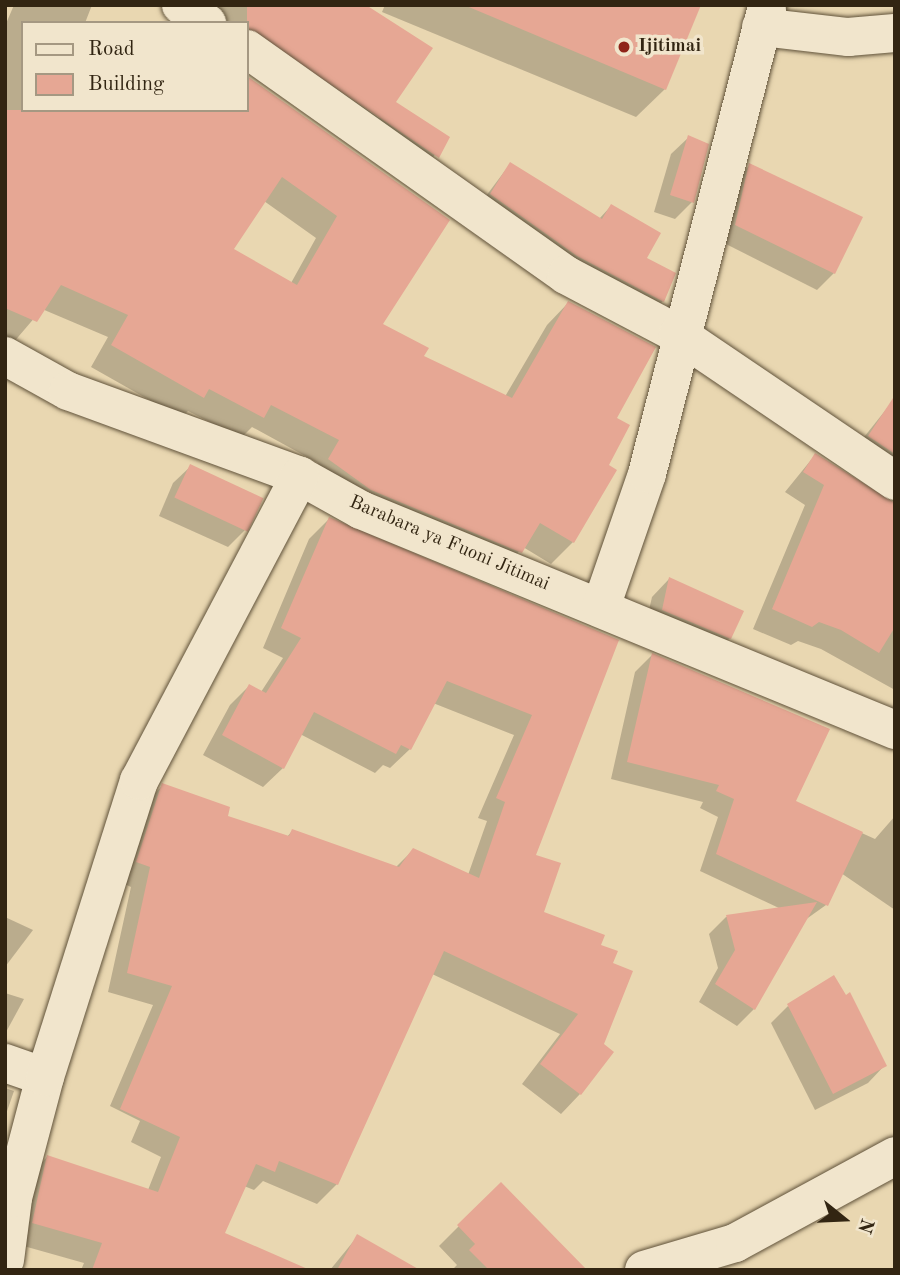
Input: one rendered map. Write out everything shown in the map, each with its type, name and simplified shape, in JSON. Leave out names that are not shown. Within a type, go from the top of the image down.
[{"type":"street","points":[[181,5],[205,21]]},
{"type":"street","points":[[601,607],[647,474],[678,334],[764,16],[848,37],[895,33]]},
{"type":"street","points":[[248,50],[566,275],[678,334],[895,481]]},
{"type":"street","name":"Barabara ya Fuoni Jitimai","points":[[5,356],[68,391],[300,476],[360,510],[895,730]]},
{"type":"street","points":[[5,1260],[9,1197],[139,782],[300,476]]},
{"type":"street","points":[[5,1062],[45,1077]]},
{"type":"street","points":[[644,1270],[735,1243],[895,1156]]},
{"type":"building","points":[[247,5],[366,5],[433,48],[396,102],[450,137],[439,158],[248,29]]},
{"type":"building","name":"Ijitimai","points":[[464,5],[701,5],[666,90]]},
{"type":"building","points":[[248,77],[450,220],[383,324],[429,348],[424,356],[512,398],[568,301],[656,347],[617,418],[630,425],[609,465],[617,470],[574,543],[540,523],[522,553],[371,490],[328,459],[339,440],[271,405],[264,418],[209,389],[204,398],[111,345],[128,315],[61,285],[37,322],[5,308],[5,110],[248,112]],"holes":[[[282,177],[337,216],[297,285],[234,249]]]},
{"type":"building","points":[[688,135],[709,144],[694,203],[670,195]]},
{"type":"building","points":[[510,162],[602,219],[611,204],[661,233],[647,258],[676,273],[664,302],[577,256],[490,194]]},
{"type":"building","points":[[749,163],[863,217],[835,274],[735,225]]},
{"type":"building","points":[[895,395],[895,454],[868,436]]},
{"type":"building","points":[[815,453],[895,503],[895,627],[879,653],[841,630],[819,622],[812,627],[772,609],[824,485],[803,472]]},
{"type":"building","points":[[190,464],[263,498],[248,532],[174,498]]},
{"type":"building","points":[[329,517],[619,640],[536,855],[561,863],[544,912],[605,935],[601,945],[618,951],[613,963],[633,971],[604,1044],[614,1052],[581,1095],[540,1064],[578,1014],[444,951],[338,1185],[279,1161],[275,1172],[256,1164],[225,1233],[310,1270],[92,1270],[102,1243],[32,1223],[47,1155],[158,1192],[180,1137],[120,1109],[172,986],[127,973],[150,867],[136,862],[162,783],[230,807],[228,816],[289,836],[292,829],[399,867],[413,848],[479,878],[505,802],[496,798],[532,715],[447,681],[411,750],[401,745],[396,754],[314,712],[284,769],[222,735],[249,684],[266,693],[301,638],[281,628]]},
{"type":"building","points":[[669,577],[744,611],[731,639],[662,610]]},
{"type":"building","points":[[652,653],[830,729],[796,801],[863,832],[828,906],[716,854],[734,799],[716,791],[719,785],[627,762]]},
{"type":"building","points":[[817,902],[755,1010],[715,984],[735,950],[726,915]]},
{"type":"building","points":[[834,975],[846,995],[850,992],[887,1066],[833,1094],[787,1004]]},
{"type":"building","points":[[501,1182],[587,1270],[489,1270],[469,1250],[475,1244],[457,1225]]},
{"type":"building","points":[[357,1234],[420,1270],[337,1270]]},
{"type":"place","name":"Ijitimai","points":[[624,47]]}]
